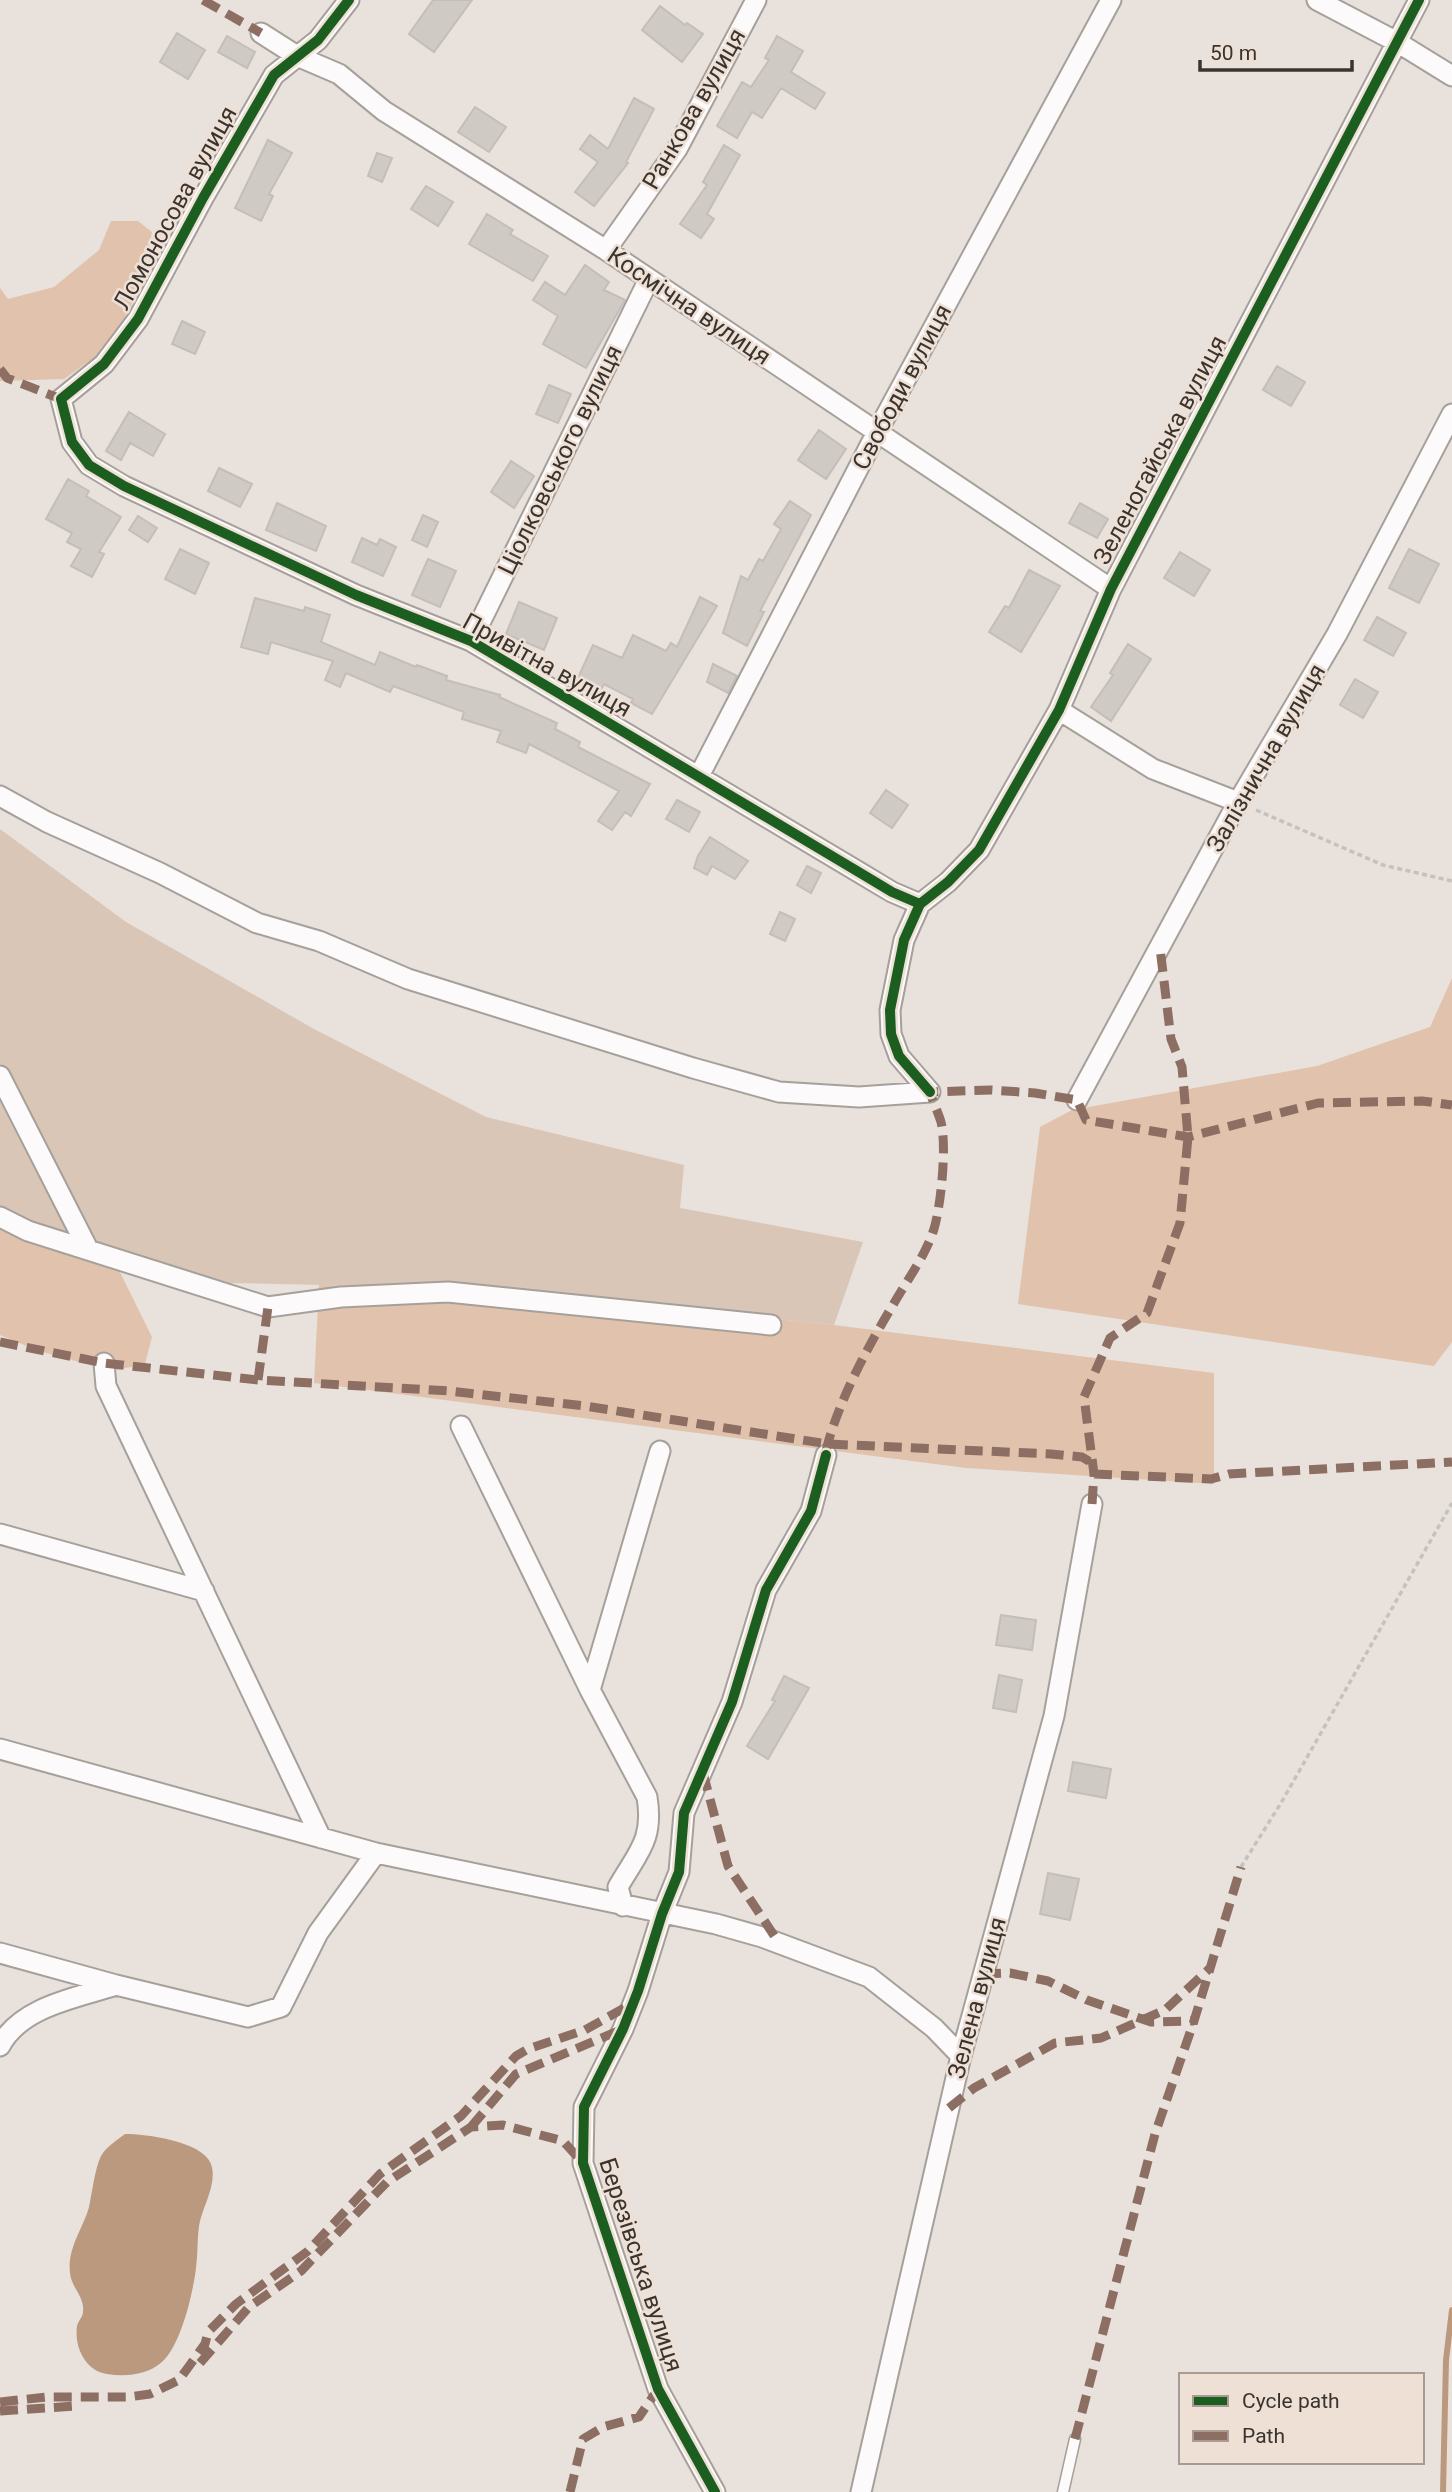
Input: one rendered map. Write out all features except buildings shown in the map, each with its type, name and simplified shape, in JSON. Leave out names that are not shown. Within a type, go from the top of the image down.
[{"type":"street","name":"Ломоносова вулиця","points":[[72,442],[61,399],[104,364],[138,319],[203,198],[274,75],[318,40],[349,0]]},
{"type":"street","name":"Ранкова вулиця","points":[[606,250],[677,149],[756,0]]},
{"type":"street","name":"Свободи вулиця","points":[[699,776],[877,432],[1111,0]]},
{"type":"street","points":[[1317,0],[1397,41],[1452,76]]},
{"type":"street","name":"Зеленогайська вулиця","points":[[920,904],[979,850],[1059,710],[1111,589],[1419,0]]},
{"type":"street","name":"Космічна вулиця","points":[[261,33],[297,56],[338,74],[384,111],[606,250],[1111,589]]},
{"type":"street","name":"Ціолковського вулиця","points":[[471,642],[649,279]]},
{"type":"street","name":"Залізнична вулиця","points":[[1077,1100],[1238,802],[1337,634],[1452,414]]},
{"type":"street","name":"Привітна вулиця","points":[[72,442],[89,466],[124,486],[356,595],[471,642],[872,880],[920,904]]},
{"type":"street","points":[[1059,710],[1153,769],[1238,802]]},
{"type":"street","points":[[0,796],[47,822],[160,873],[257,923],[319,941],[408,979],[779,1092],[859,1097],[930,1092],[899,1056],[891,1034],[890,1010],[904,940],[920,904]]},
{"type":"street","points":[[0,1076],[88,1249]]},
{"type":"street","points":[[0,1217],[28,1231],[268,1307],[341,1297],[448,1292],[771,1325]]},
{"type":"street","points":[[104,1363],[106,1386],[321,1838]]},
{"type":"street","points":[[461,1426],[590,1690],[647,1797],[647,1840],[618,1888],[623,1906]]},
{"type":"street","points":[[590,1690],[660,1451]]},
{"type":"street","name":"Березівська вулиця","points":[[715,2492],[658,2389],[583,2163],[584,2107],[623,2029],[638,1991],[662,1914],[679,1872],[684,1814],[732,1702],[766,1590],[810,1511],[826,1455]]},
{"type":"street","name":"Зелена вулиця","points":[[861,2492],[961,2056],[1054,1716],[1092,1504]]},
{"type":"street","points":[[0,1534],[204,1591]]},
{"type":"street","points":[[0,1749],[376,1853],[716,1924],[762,1937],[869,1977],[934,2028],[961,2056]]},
{"type":"street","points":[[0,1953],[248,2017],[281,2007],[317,1933],[376,1853]]},
{"type":"street","points":[[0,2046],[29,2014],[116,1985]]},
{"type":"lane","points":[[1063,2492],[1075,2439]]},
{"type":"path","points":[[1238,802],[1383,865],[1452,881]]},
{"type":"path","points":[[1241,1867],[1281,1803],[1452,1503]]},
{"type":"shaded area","points":[[111,221],[138,221],[152,232],[142,282],[112,345],[64,379],[0,381],[0,288],[8,299],[54,287],[99,250]]},
{"type":"shaded area","points":[[0,829],[126,922],[314,1029],[486,1117],[684,1165],[680,1208],[863,1242],[834,1325],[477,1288],[229,1283],[43,1240],[0,1219]]},
{"type":"shaded area","points":[[1452,978],[1452,1342],[1434,1366],[1018,1304],[1040,1127],[1072,1110],[1317,1066],[1430,1027]]},
{"type":"shaded area","points":[[0,1219],[112,1256],[152,1337],[145,1364],[112,1371],[39,1351],[0,1335]]},
{"type":"shaded area","points":[[319,1285],[477,1288],[834,1325],[1214,1373],[1214,1484],[966,1468],[314,1383]]},
{"type":"shaded area","points":[[125,2134],[159,2137],[185,2144],[206,2156],[213,2172],[199,2226],[192,2291],[175,2344],[156,2366],[136,2374],[122,2375],[100,2372],[83,2357],[77,2342],[77,2326],[83,2314],[83,2307],[71,2278],[70,2264],[73,2247],[89,2207],[101,2156]]},
{"type":"waterway","points":[[1443,2492],[1446,2360],[1452,2310]]},
{"type":"marked path","points":[[203,0],[261,33]]},
{"type":"marked path","points":[[0,369],[7,378],[61,399]]},
{"type":"marked path","points":[[1092,1504],[1094,1474],[1084,1397],[1110,1338],[1147,1313],[1180,1223],[1188,1137],[1182,1067],[1171,1039],[1160,948]]},
{"type":"marked path","points":[[826,1451],[854,1376],[883,1321],[921,1259],[934,1229],[941,1191],[943,1133],[930,1092],[992,1090],[1077,1100],[1086,1120],[1188,1137],[1318,1103],[1422,1101],[1452,1105]]},
{"type":"marked path","points":[[258,1380],[268,1307]]},
{"type":"marked path","points":[[0,1342],[104,1363],[258,1380],[449,1391],[585,1406],[828,1444],[1051,1454],[1082,1457],[1092,1463]]},
{"type":"marked path","points":[[1094,1474],[1211,1479],[1229,1474],[1452,1462]]},
{"type":"marked path","points":[[703,1773],[728,1866],[779,1943]]},
{"type":"marked path","points":[[1075,2439],[1155,2134],[1194,2021],[1241,1867]]},
{"type":"marked path","points":[[949,2108],[974,2088],[1055,2043],[1101,2038],[1165,2010],[1209,1969]]},
{"type":"marked path","points":[[983,1974],[1010,1973],[1048,1981],[1087,2000],[1151,2022],[1194,2021]]},
{"type":"marked path","points":[[0,2402],[47,2397],[128,2397],[150,2394],[179,2380],[205,2344],[208,2332],[236,2304],[308,2251],[380,2174],[461,2116],[516,2056],[528,2049],[585,2030],[626,2007]]},
{"type":"marked path","points":[[471,2127],[516,2074],[623,2029]]},
{"type":"marked path","points":[[200,2363],[249,2307],[301,2271],[387,2182],[471,2127],[503,2125],[563,2141],[583,2163]]},
{"type":"marked path","points":[[570,2492],[583,2439],[603,2427],[639,2417],[658,2389]]},
{"type":"marked path","points":[[0,2411],[76,2406]]},
{"type":"cycle path","points":[[349,0],[318,40],[274,75],[203,198],[138,319],[104,364],[61,399],[72,442],[89,465],[124,486],[356,595],[471,641],[892,892],[920,904]]},
{"type":"cycle path","points":[[930,1092],[899,1056],[891,1034],[890,1010],[904,940],[920,904],[948,882],[979,850],[1059,710],[1111,589],[1419,0]]},
{"type":"cycle path","points":[[715,2492],[658,2389],[583,2163],[584,2107],[623,2029],[638,1991],[662,1914],[679,1872],[684,1813],[732,1702],[766,1590],[811,1511],[826,1455]]}]
